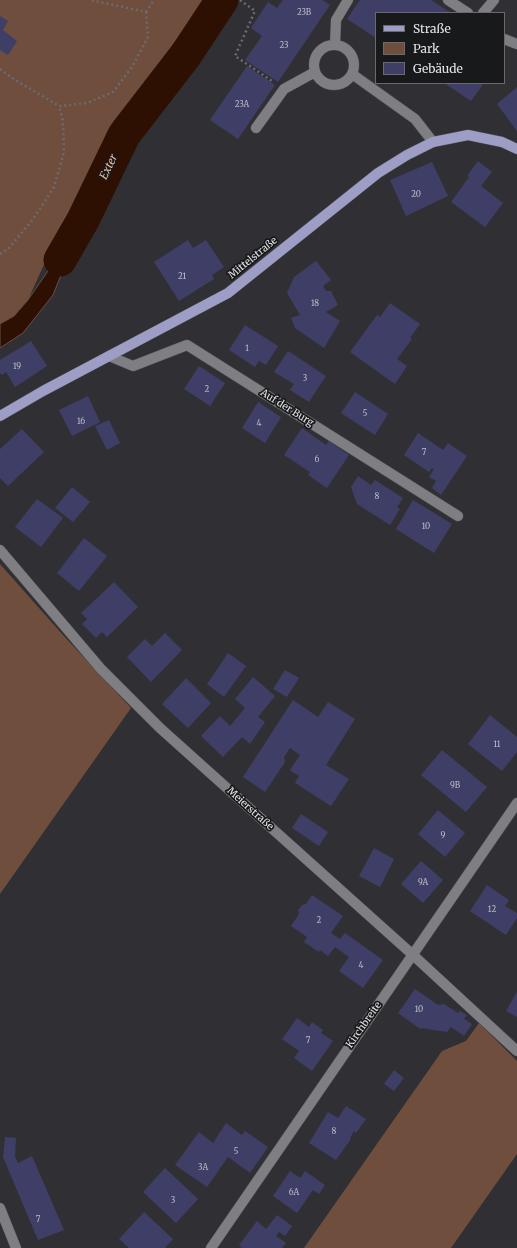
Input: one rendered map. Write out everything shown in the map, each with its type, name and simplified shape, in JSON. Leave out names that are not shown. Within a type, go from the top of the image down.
[{"type":"main road","name":"Mittelstraße","points":[[0,416],[43,391],[228,293],[378,173],[407,155],[433,142],[468,136],[502,142],[517,149]]},
{"type":"street","points":[[335,45],[336,20],[348,0]]},
{"type":"street","points":[[448,0],[466,12]]},
{"type":"street","points":[[484,12],[494,0]]},
{"type":"street","points":[[505,40],[517,44]]},
{"type":"street","points":[[328,45],[335,45],[347,49],[354,61],[354,67],[352,74],[348,79],[342,83],[330,84],[319,78],[315,72],[314,59],[322,48],[328,45]]},
{"type":"street","points":[[256,128],[284,89],[315,72]]},
{"type":"street","points":[[352,74],[415,119],[433,142]]},
{"type":"street","name":"Auf der Burg","points":[[109,356],[133,366],[187,345],[458,516]]},
{"type":"street","name":"Meierstraße","points":[[0,550],[101,669],[160,728],[413,955],[517,1051]]},
{"type":"street","name":"Kirchbreite","points":[[211,1248],[517,803]]},
{"type":"street","points":[[0,1208],[16,1248]]},
{"type":"path","points":[[90,0],[146,12]]},
{"type":"path","points":[[0,70],[59,106],[87,103],[113,92],[132,67],[148,37],[146,12],[154,0]]},
{"type":"path","points":[[240,0],[255,11],[235,56],[284,89]]},
{"type":"path","points":[[0,254],[9,248],[34,218],[54,187],[64,152],[63,121],[59,106]]},
{"type":"green space","points":[[0,0],[207,0],[113,122],[90,172],[55,240],[28,300],[14,316],[0,324]]},
{"type":"green space","points":[[0,564],[131,708],[0,894]]},
{"type":"green space","points":[[479,1023],[517,1061],[517,1154],[451,1248],[304,1248],[442,1051],[466,1041]]},
{"type":"shaded area","points":[[83,220],[53,295],[23,333],[0,348],[0,324],[14,316],[28,300]]},
{"type":"building","points":[[283,0],[322,0],[330,5],[278,82],[245,60],[262,36],[251,28],[268,2],[277,8]]},
{"type":"building","points":[[360,0],[431,0],[449,12],[375,12],[375,37],[347,19]]},
{"type":"building","points":[[0,16],[8,21],[3,30],[17,41],[8,55],[0,50]]},
{"type":"building","points":[[247,66],[275,85],[238,139],[210,120]]},
{"type":"building","points":[[446,84],[483,84],[471,101]]},
{"type":"building","points":[[517,87],[517,131],[497,104]]},
{"type":"building","points":[[478,161],[492,172],[481,186],[503,203],[485,227],[451,202],[469,177],[467,176]]},
{"type":"building","points":[[432,162],[448,196],[406,216],[390,180]]},
{"type":"building","points":[[188,240],[193,248],[206,240],[224,267],[212,275],[214,279],[179,301],[154,262]]},
{"type":"building","points":[[316,261],[331,280],[323,286],[326,291],[331,291],[338,305],[326,312],[340,321],[324,348],[295,328],[291,318],[300,315],[287,293],[294,277]]},
{"type":"building","points":[[390,303],[420,324],[410,338],[412,339],[397,359],[407,366],[395,384],[350,352],[377,315],[380,317]]},
{"type":"building","points":[[245,325],[278,346],[266,365],[259,361],[255,367],[229,350]]},
{"type":"building","points":[[31,341],[47,366],[15,387],[6,372],[2,375],[0,373],[0,360]]},
{"type":"building","points":[[288,351],[326,376],[309,402],[290,390],[294,384],[274,372]]},
{"type":"building","points":[[199,366],[225,383],[210,406],[184,389]]},
{"type":"building","points":[[355,392],[388,414],[375,435],[341,413]]},
{"type":"building","points":[[88,396],[100,422],[72,436],[59,410]]},
{"type":"building","points":[[258,402],[281,417],[265,443],[242,428]]},
{"type":"building","points":[[109,420],[120,443],[107,450],[95,426]]},
{"type":"building","points":[[302,428],[326,445],[329,441],[349,455],[327,488],[308,475],[310,472],[284,455]]},
{"type":"building","points":[[22,429],[44,452],[8,486],[0,478],[0,449]]},
{"type":"building","points":[[418,433],[443,450],[448,443],[467,456],[441,495],[432,488],[436,481],[429,477],[434,469],[432,468],[429,472],[404,455]]},
{"type":"building","points":[[358,476],[371,485],[375,480],[403,498],[397,507],[400,509],[390,525],[357,504],[351,487]]},
{"type":"building","points":[[72,487],[90,502],[73,522],[55,508]]},
{"type":"building","points":[[37,499],[63,518],[41,547],[15,527]]},
{"type":"building","points":[[413,500],[452,524],[434,553],[396,529]]},
{"type":"building","points":[[84,538],[107,556],[79,591],[57,573]]},
{"type":"building","points":[[114,582],[138,607],[107,637],[102,632],[96,638],[82,624],[87,619],[81,613]]},
{"type":"building","points":[[165,633],[182,650],[151,682],[127,657],[145,639],[152,646]]},
{"type":"building","points":[[228,653],[246,666],[224,697],[207,684]]},
{"type":"building","points":[[285,670],[299,678],[287,697],[273,689]]},
{"type":"building","points":[[253,677],[275,696],[258,717],[265,722],[250,744],[242,737],[223,757],[201,736],[220,716],[230,726],[245,708],[235,699]]},
{"type":"building","points":[[186,678],[211,703],[188,728],[162,704]]},
{"type":"building","points":[[293,700],[318,717],[328,702],[355,719],[326,765],[349,779],[331,806],[295,783],[299,776],[290,770],[300,755],[290,748],[284,757],[285,762],[265,792],[243,777]]},
{"type":"building","points":[[490,715],[517,737],[517,752],[502,771],[468,744]]},
{"type":"building","points":[[442,750],[487,787],[466,812],[421,775]]},
{"type":"building","points":[[438,810],[465,833],[445,857],[418,834]]},
{"type":"building","points":[[301,814],[328,832],[319,846],[292,828]]},
{"type":"building","points":[[374,848],[394,859],[380,887],[359,876]]},
{"type":"building","points":[[421,861],[443,880],[423,903],[401,884]]},
{"type":"building","points":[[487,885],[509,900],[505,906],[517,913],[517,918],[506,935],[470,911]]},
{"type":"building","points":[[312,895],[343,916],[331,933],[340,939],[345,933],[383,960],[363,988],[339,971],[349,957],[335,947],[328,956],[320,950],[319,952],[304,942],[307,937],[291,926],[299,914],[298,910],[302,905],[306,904]]},
{"type":"building","points":[[415,989],[438,1005],[444,1004],[458,1013],[460,1011],[467,1015],[464,1019],[472,1024],[464,1036],[451,1027],[447,1032],[420,1029],[398,1013]]},
{"type":"building","points":[[517,992],[517,1017],[506,1011]]},
{"type":"building","points":[[297,1018],[309,1027],[312,1022],[323,1030],[321,1033],[333,1041],[312,1071],[294,1058],[299,1051],[282,1039]]},
{"type":"building","points":[[394,1070],[404,1078],[394,1091],[384,1084]]},
{"type":"building","points":[[346,1106],[366,1119],[356,1133],[354,1131],[350,1138],[351,1139],[336,1160],[309,1143],[328,1112],[338,1118]]},
{"type":"building","points":[[226,1123],[242,1135],[245,1131],[268,1147],[250,1173],[228,1157],[207,1187],[175,1165],[199,1132],[213,1143]]},
{"type":"building","points":[[5,1137],[16,1138],[15,1156],[18,1163],[32,1156],[64,1230],[38,1240],[3,1157]]},
{"type":"building","points":[[165,1168],[198,1199],[176,1223],[143,1192]]},
{"type":"building","points":[[290,1171],[300,1178],[305,1171],[325,1185],[319,1194],[313,1190],[297,1213],[273,1196]]},
{"type":"building","points":[[144,1212],[173,1239],[165,1248],[129,1248],[119,1239]]},
{"type":"building","points":[[277,1215],[292,1226],[285,1236],[279,1232],[276,1236],[286,1243],[282,1248],[242,1248],[239,1245],[257,1221],[266,1229]]},
{"type":"waterway","name":"Exter","points":[[60,260],[83,220],[124,135],[185,56],[222,0]]}]
